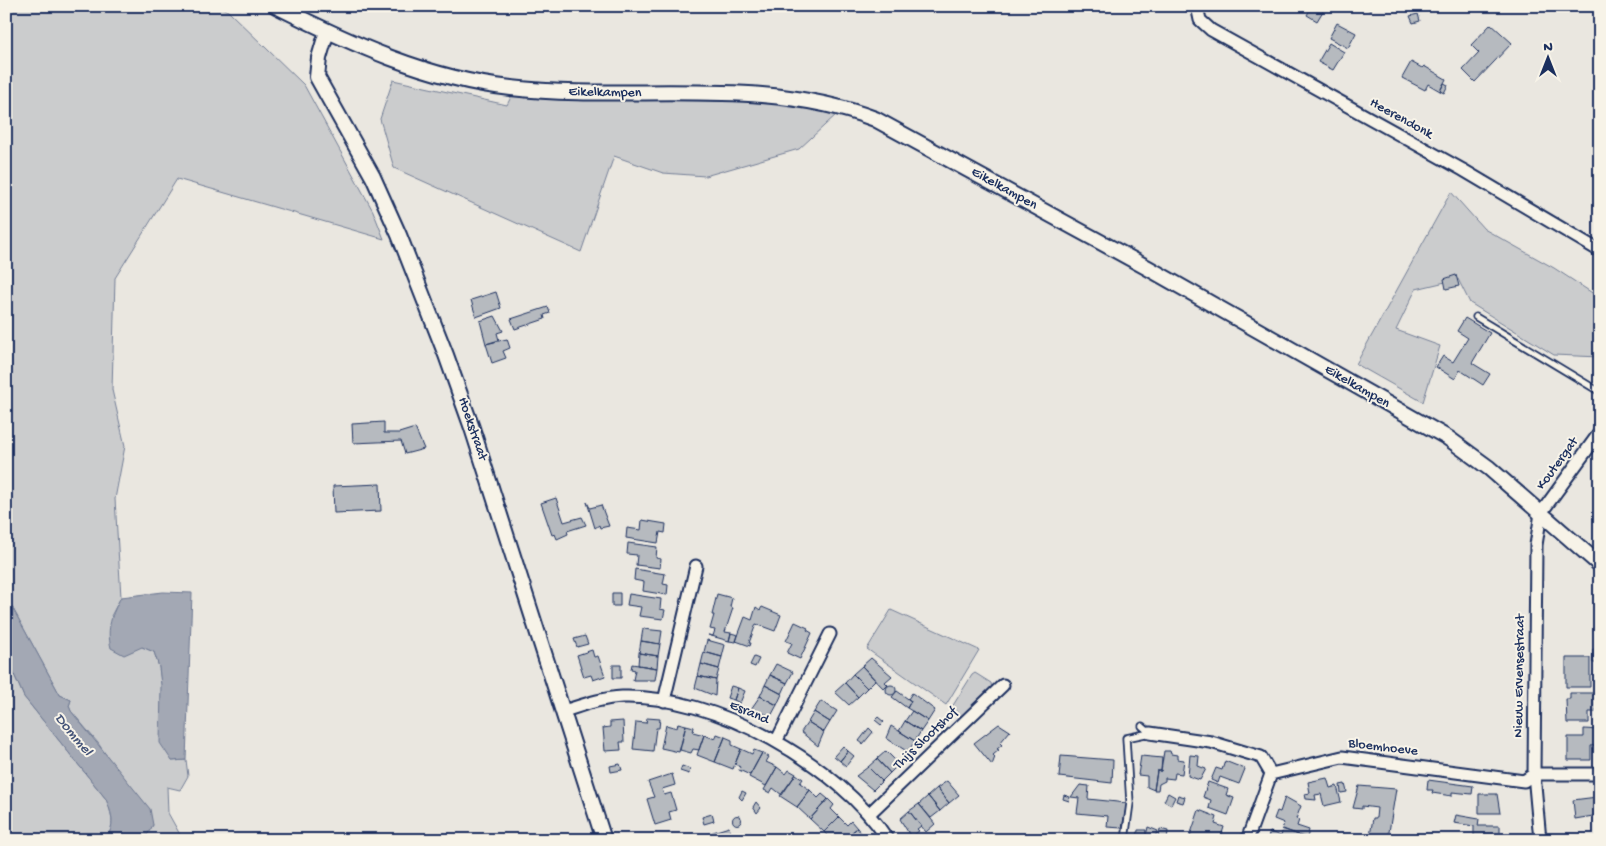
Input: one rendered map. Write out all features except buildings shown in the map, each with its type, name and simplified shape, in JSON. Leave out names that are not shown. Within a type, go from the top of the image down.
[{"type":"street","name":"Eikelkampen","points":[[276,6],[327,31],[420,68],[478,84],[554,92],[774,95],[836,106],[875,119],[1148,268],[1448,438],[1489,468],[1600,565]]},
{"type":"street","name":"Heerendonk","points":[[1197,6],[1200,20],[1210,30],[1456,166],[1600,251]]},
{"type":"street","name":"Hoekstraat","points":[[327,31],[319,58],[317,77],[373,177],[399,235],[440,338],[472,428],[604,840]]},
{"type":"street","name":"Koutergat","points":[[1540,513],[1600,432]]},
{"type":"street","name":"Nieuw Ervensestraat","points":[[1540,513],[1536,545],[1534,774],[1540,840]]},
{"type":"street","points":[[664,701],[696,566]]},
{"type":"street","points":[[776,740],[830,634]]},
{"type":"street","name":"Thijs Slootshof","points":[[869,814],[1003,685]]},
{"type":"street","name":"Esrand","points":[[564,711],[607,699],[644,698],[711,713],[776,740],[857,800],[888,840]]},
{"type":"street","points":[[1146,730],[1211,742],[1260,757],[1271,774],[1247,840]]},
{"type":"street","name":"Bloemhoeve","points":[[1271,774],[1342,757],[1524,781],[1534,774],[1600,774]]},
{"type":"lane","points":[[1476,317],[1600,392]]},
{"type":"lane","points":[[1126,840],[1130,803],[1126,738],[1146,730]]},
{"type":"shaded area","points":[[6,6],[217,6],[228,11],[304,85],[373,211],[384,239],[177,179],[115,278],[112,390],[125,446],[115,499],[121,597],[111,616],[142,647],[154,652],[159,667],[172,761],[186,760],[188,776],[180,790],[167,787],[168,813],[183,840],[144,840],[153,825],[98,743],[71,711],[69,706],[71,700],[60,695],[6,596]]},
{"type":"shaded area","points":[[393,80],[507,105],[512,95],[572,99],[777,102],[837,114],[799,149],[705,176],[663,173],[614,156],[581,252],[394,168],[380,119]]},
{"type":"shaded area","points":[[1451,192],[1484,229],[1554,268],[1600,298],[1600,357],[1554,355],[1470,303],[1458,279],[1416,289],[1396,330],[1440,346],[1423,402],[1356,364]]},
{"type":"shaded area","points":[[891,610],[979,650],[946,705],[867,649]]},
{"type":"shaded area","points":[[6,656],[24,697],[106,799],[112,825],[105,840],[6,840]]},
{"type":"shaded area","points":[[975,673],[991,683],[992,690],[961,717],[952,707]]},
{"type":"water","points":[[163,592],[192,593],[186,760],[172,761],[160,743],[161,685],[159,667],[154,652],[142,647],[124,655],[111,648],[109,634],[111,621],[121,597]]},
{"type":"water","name":"Dommel","points":[[6,596],[60,695],[71,700],[69,706],[71,711],[150,809],[153,825],[144,840],[105,840],[112,825],[106,799],[24,697],[6,656]]}]
